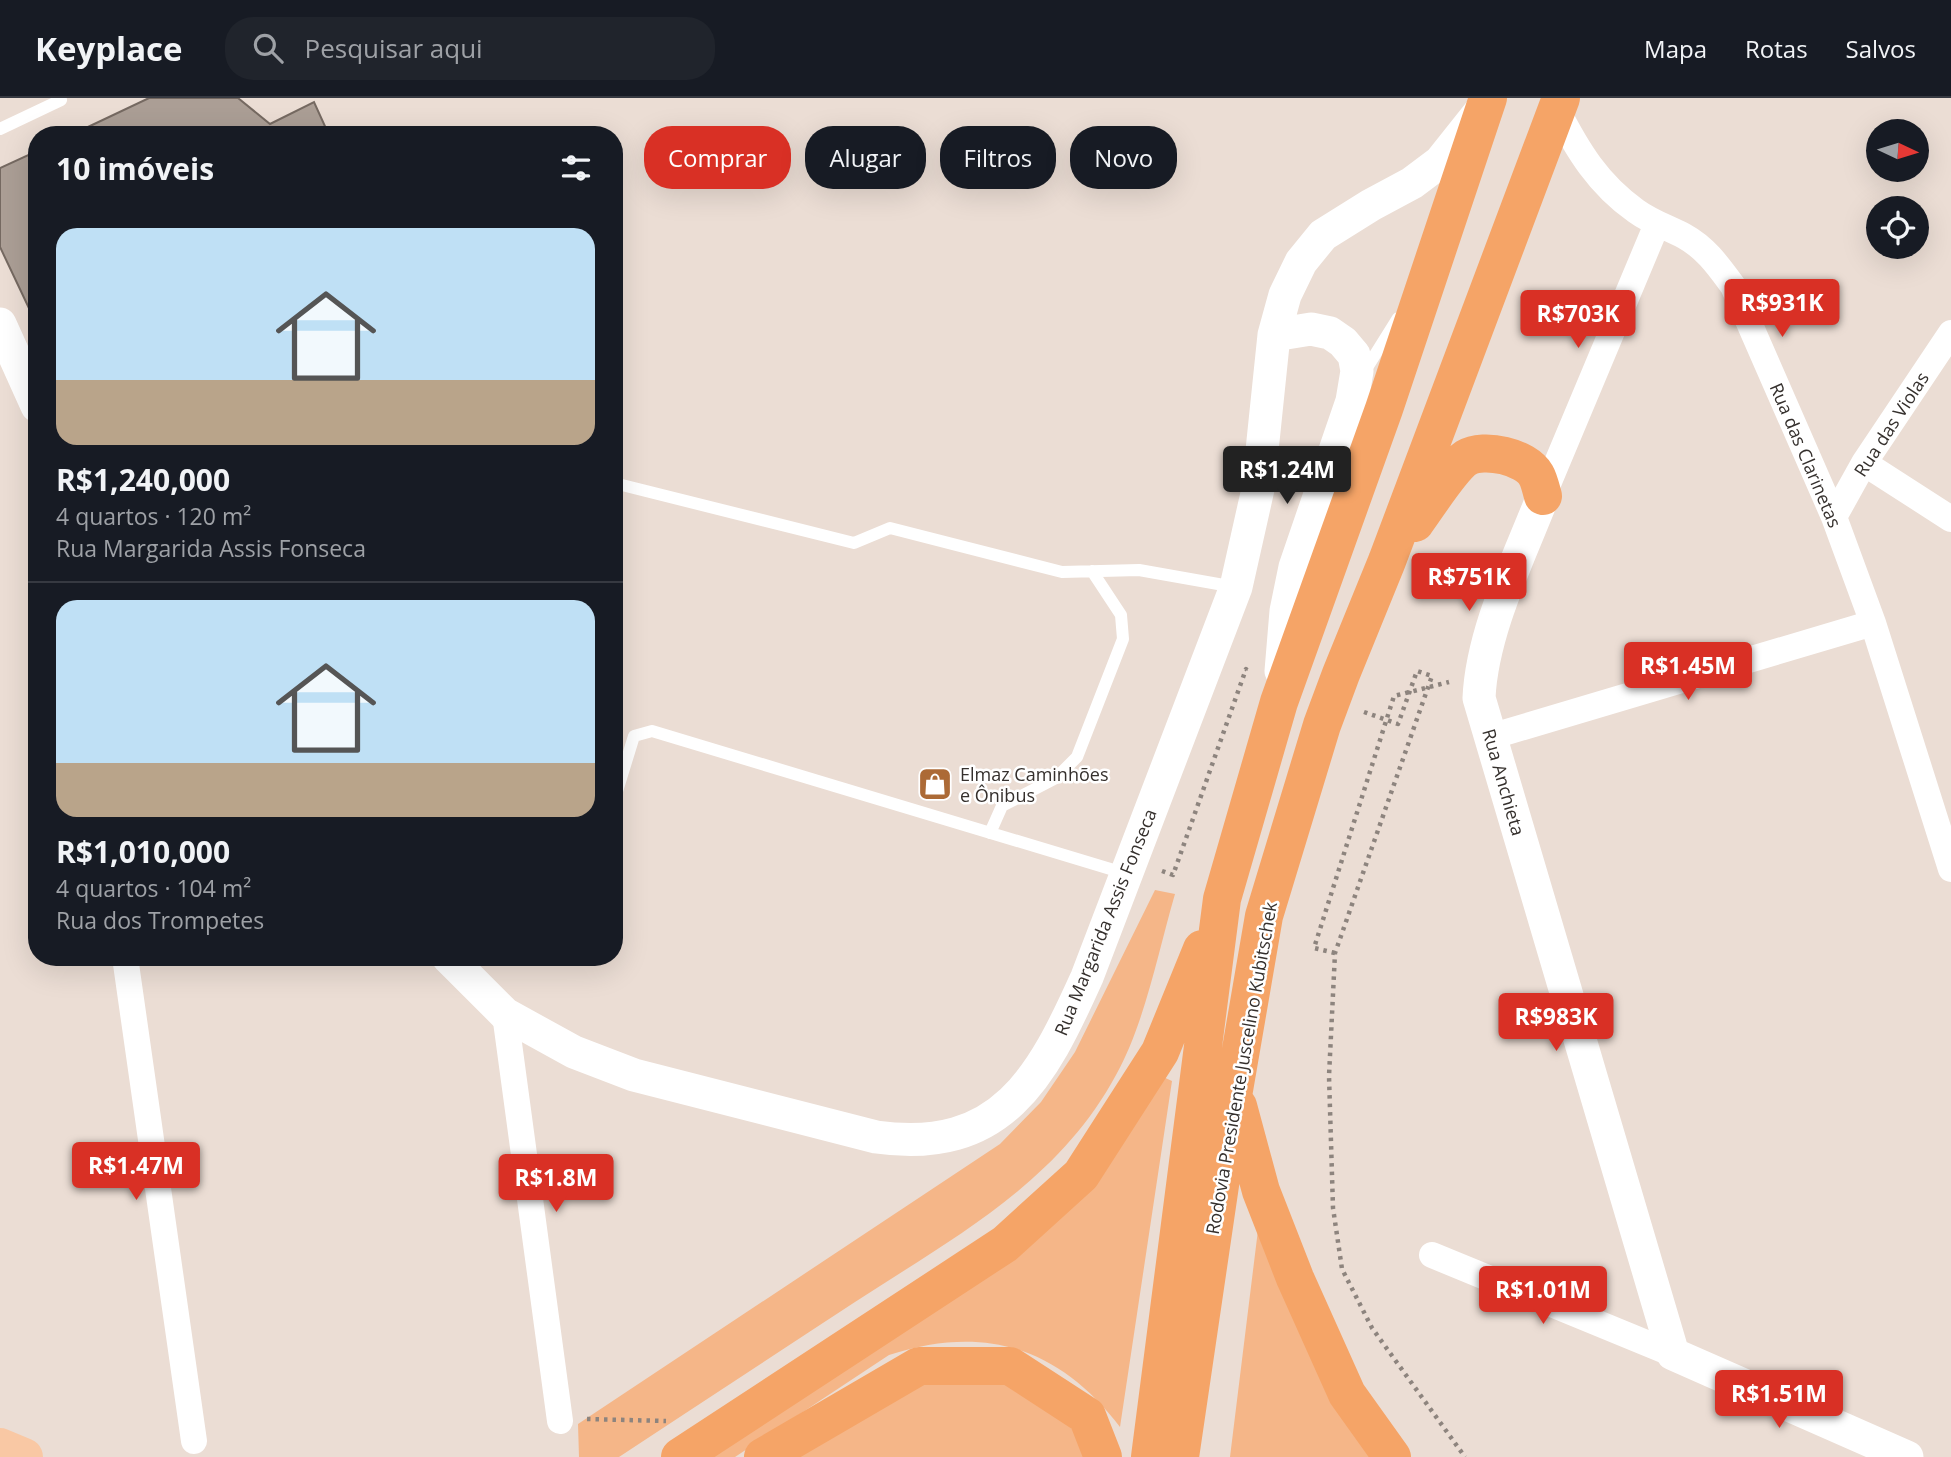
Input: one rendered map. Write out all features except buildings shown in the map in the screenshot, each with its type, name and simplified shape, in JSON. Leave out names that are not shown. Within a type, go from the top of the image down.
[{"type":"highway","name":"Rodovia Presidente Juscelino Kubitschek","points":[[1150,1457],[1222,899],[1279,702],[1384,409],[1487,102]]},
{"type":"highway","name":"Rodovia Presidente Juscelino Kubitschek","points":[[1180,1457],[1234,1090],[1264,916],[1322,725],[1387,561],[1559,104]]},
{"type":"highway","points":[[1387,561],[1444,483],[1467,457],[1498,453],[1518,460],[1536,473],[1542,496]]},
{"type":"highway","points":[[694,1447],[1005,1244],[1081,1175],[1160,1052],[1222,899]]},
{"type":"highway","points":[[1234,1090],[1261,1191],[1295,1278],[1347,1394],[1392,1457]]},
{"type":"highway","points":[[763,1457],[919,1366],[1010,1366],[1087,1416],[1103,1457]]},
{"type":"main road","points":[[0,1447],[24,1457]]},
{"type":"street","name":"Rua Margarida Assis Fonseca","points":[[457,966],[505,1014],[574,1052],[634,1075],[876,1137],[928,1140],[950,1137],[975,1127],[1026,1090],[1062,1034],[1087,977],[1236,587],[1258,489],[1274,335],[1285,295],[1301,262],[1323,235],[1412,183],[1440,162],[1487,102]]},
{"type":"street","name":"Rua das Clarinetas","points":[[1559,104],[1580,155],[1605,184],[1636,211],[1686,237],[1712,257],[1733,286],[1834,517],[1873,623],[1951,869]]},
{"type":"street","name":"Rua Anchieta","points":[[1657,224],[1542,496],[1489,636],[1480,674],[1479,698],[1673,1354]]},
{"type":"street","points":[[0,324],[10,367],[28,393]]},
{"type":"street","points":[[1274,335],[1311,329],[1330,334],[1343,342],[1354,355],[1357,383],[1295,567],[1286,611],[1279,702]]},
{"type":"street","name":"Rua das Violas","points":[[1834,517],[1864,463],[1951,333]]},
{"type":"street","points":[[1864,463],[1951,519]]},
{"type":"street","points":[[1490,737],[1873,623]]},
{"type":"street","points":[[126,966],[194,1441]]},
{"type":"street","points":[[505,1014],[560,1421]]},
{"type":"street","points":[[1432,1255],[1673,1354],[1907,1457]]},
{"type":"lane","points":[[0,129],[61,100]]},
{"type":"lane","points":[[1357,383],[1432,264]]},
{"type":"lane","points":[[623,485],[854,543],[890,528],[1062,572],[1139,570],[1236,587]]},
{"type":"lane","points":[[990,833],[1002,806],[1056,778],[1076,757],[1114,663],[1123,639],[1121,615],[1092,571]]},
{"type":"lane","points":[[623,772],[634,736],[652,731],[1127,874]]},
{"type":"path","points":[[1335,953],[1314,948],[1394,696],[1480,674]]},
{"type":"path","points":[[1341,935],[1335,953],[1329,1076],[1333,1208],[1342,1269],[1372,1328],[1465,1457]]},
{"type":"path","points":[[560,1421],[600,1417],[665,1421],[694,1447]]},
{"type":"shaded area","points":[[1155,890],[1175,894],[1135,1033],[1116,1075],[1092,1113],[1065,1147],[1001,1205],[965,1231],[619,1457],[579,1457],[578,1424],[1000,1144],[1041,1102],[1075,1052]]},
{"type":"shaded area","points":[[1161,1076],[1172,1081],[1120,1427],[1072,1378],[1045,1361],[1017,1349],[988,1343],[957,1342],[924,1346],[889,1355],[735,1457],[693,1457],[1021,1246]]},
{"type":"shaded area","points":[[1258,1230],[1372,1457],[1230,1457]]},
{"type":"shaded area","points":[[917,1381],[1012,1384],[1070,1426],[1091,1457],[791,1457]]},
{"type":"place","name":"Elmaz Caminhões e Ônibus","points":[[935,784]]}]
